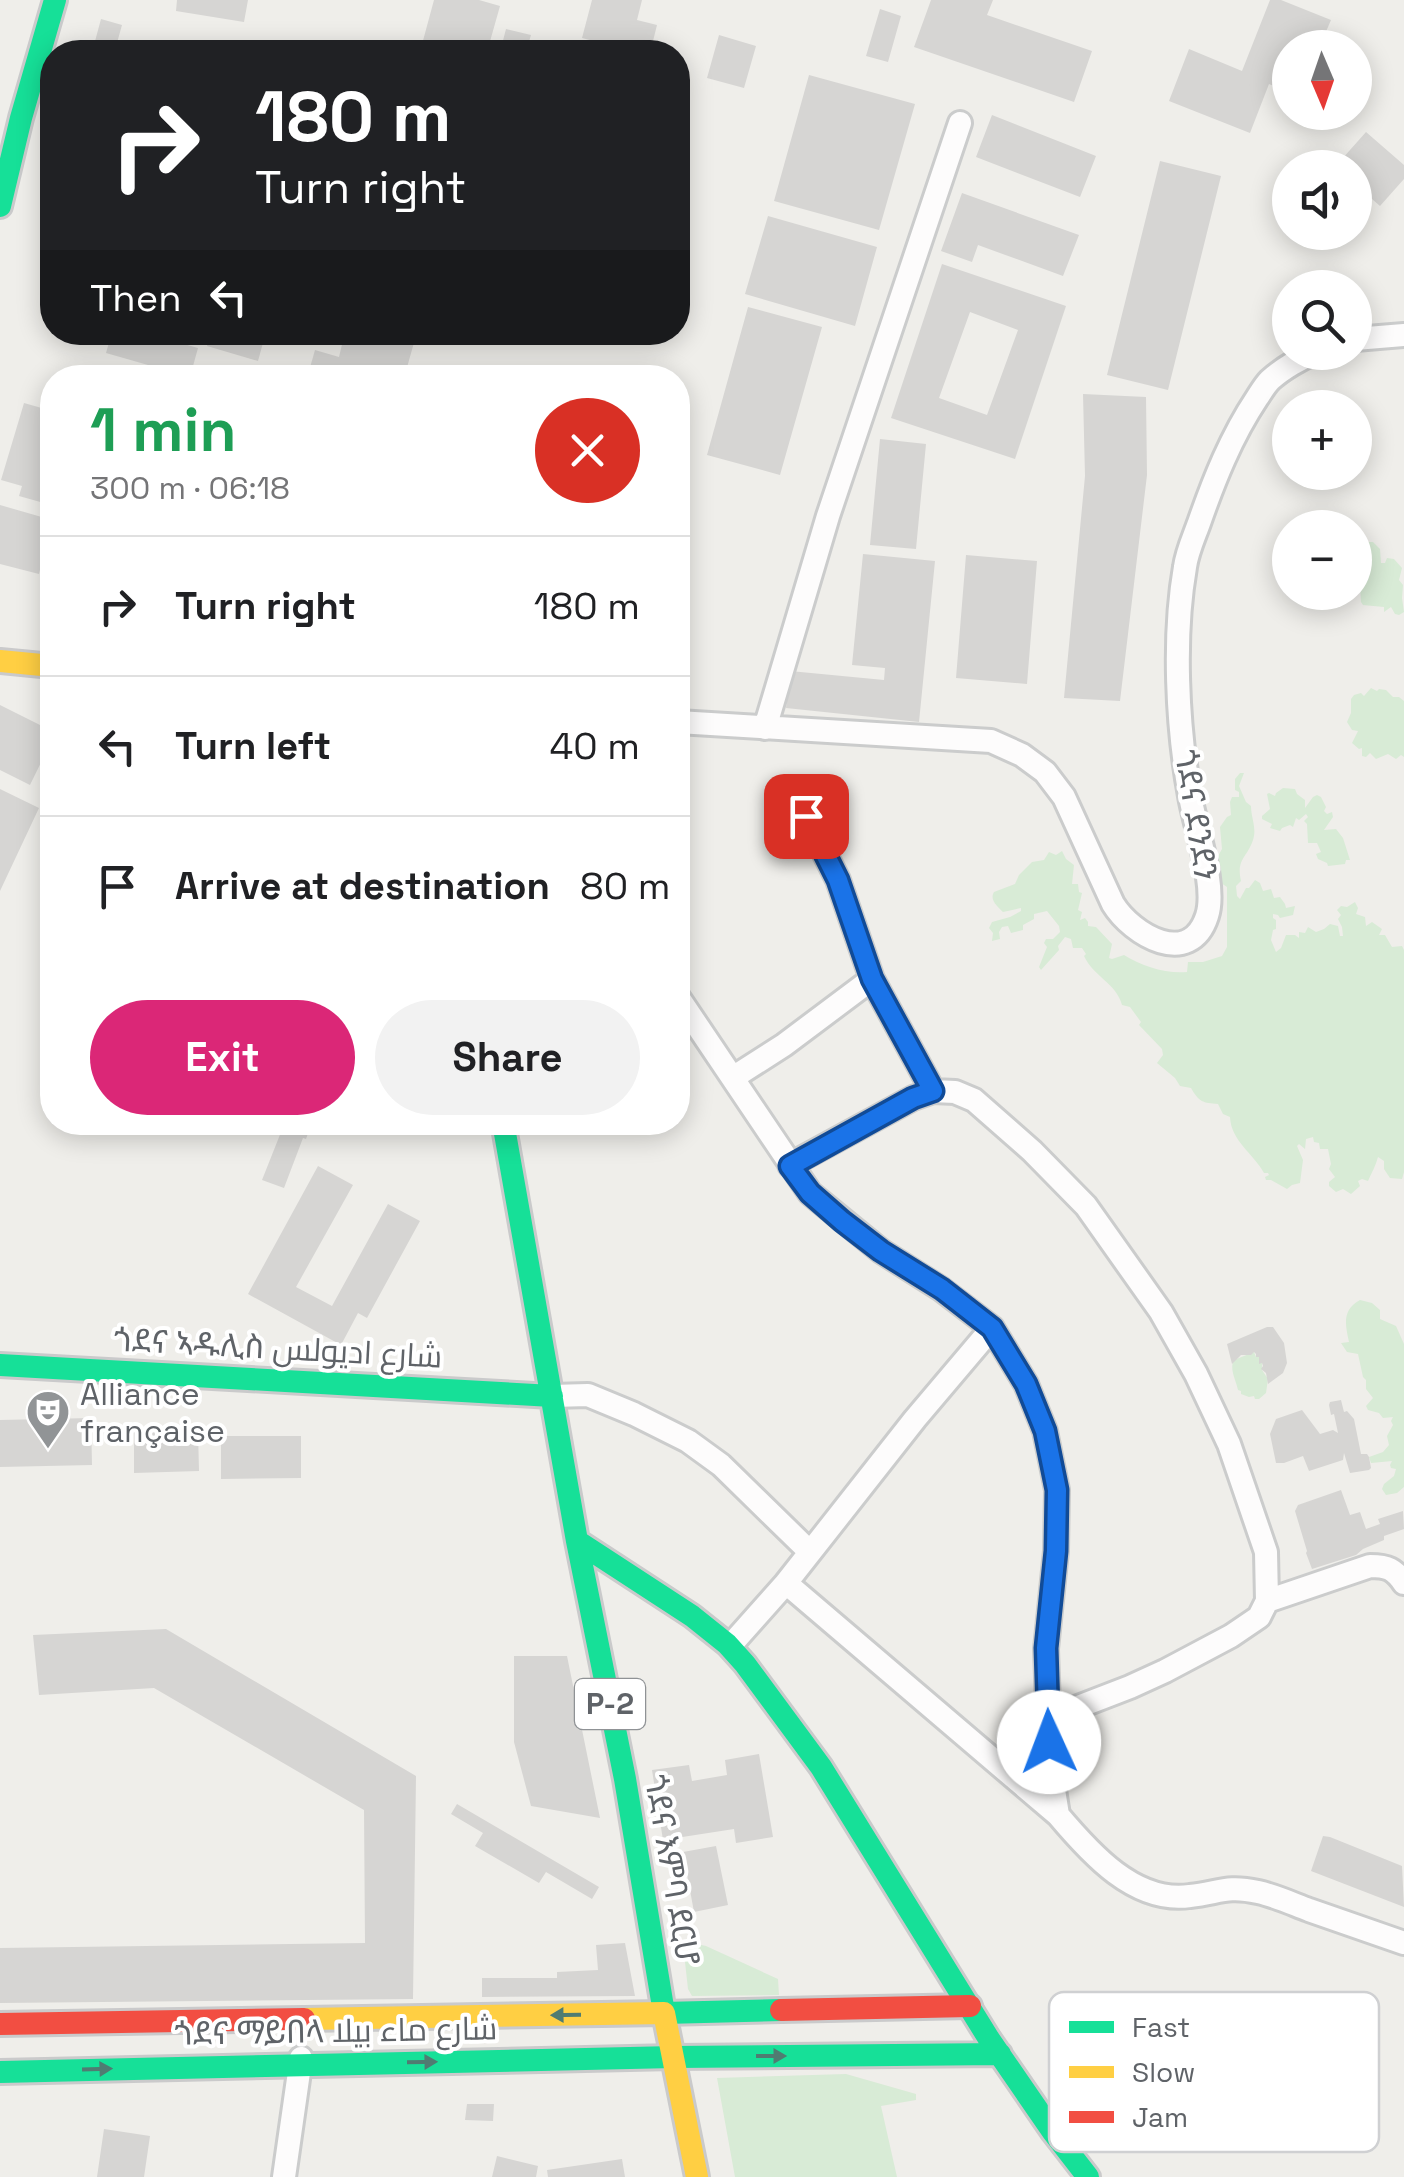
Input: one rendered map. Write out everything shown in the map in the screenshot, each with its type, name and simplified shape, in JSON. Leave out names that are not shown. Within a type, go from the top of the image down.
[{"type":"main road","points":[[0,206],[11,117],[55,0]]},
{"type":"main road","points":[[0,647],[12,662],[40,665]]},
{"type":"main road","name":"ጎደና እምባ ደርሆ","points":[[505,1135],[664,2014],[698,2177]]},
{"type":"main road","name":"ጎደና ኣዱሊስ شارع اديولس","points":[[0,1364],[552,1396]]},
{"type":"main road","points":[[577,1541],[690,1614],[730,1646],[801,1736],[1049,2129]]},
{"type":"main road","name":"ጎደና ማይበላ شارع ماء بيلا","points":[[0,2024],[970,2006]]},
{"type":"main road","name":"ጎደና ማይበላ شارع ماء بيلا","points":[[0,2072],[1000,2054]]},
{"type":"main road","points":[[1067,2152],[1088,2177]]},
{"type":"street","points":[[765,728],[828,516],[960,123]]},
{"type":"street","points":[[1372,338],[1404,335]]},
{"type":"street","name":"ጎደና ደንደን","points":[[690,723],[990,741],[1022,755],[1045,772],[1064,798],[1123,920],[1156,940],[1187,942],[1207,916],[1208,892],[1190,795],[1178,692],[1185,564],[1216,476],[1244,417],[1268,381],[1285,370]]},
{"type":"street","points":[[806,816],[838,880],[872,979],[933,1091]]},
{"type":"street","points":[[734,1077],[872,979]]},
{"type":"street","points":[[690,1014],[810,1193],[881,1251],[942,1289],[992,1328],[1026,1384],[1045,1431],[1057,1490],[1056,1551],[1046,1648],[1050,1764],[1058,1815]]},
{"type":"street","points":[[790,1166],[913,1098],[933,1091],[956,1092],[974,1100],[1086,1206],[1161,1312],[1229,1444],[1266,1552],[1267,1601],[1259,1616],[1232,1636],[1130,1687],[1047,1719]]},
{"type":"street","points":[[730,1646],[786,1583],[992,1328]]},
{"type":"street","points":[[552,1396],[588,1395],[688,1441],[721,1464],[810,1552]]},
{"type":"street","points":[[1267,1601],[1370,1566],[1394,1570],[1404,1583]]},
{"type":"street","points":[[786,1583],[1058,1815],[1117,1874],[1146,1890],[1174,1897],[1233,1888],[1260,1892],[1404,1943]]},
{"type":"street","points":[[284,2177],[301,2064],[299,2019]]},
{"type":"green space","points":[[1372,542],[1380,549],[1381,563],[1387,558],[1394,559],[1402,568],[1399,580],[1403,585],[1404,612],[1395,614],[1391,607],[1384,612],[1384,607],[1372,606]]},
{"type":"green space","points":[[1371,688],[1386,690],[1404,701],[1404,757],[1396,759],[1388,754],[1376,759],[1370,753],[1362,756],[1362,748],[1352,743],[1358,731],[1352,730],[1347,722],[1351,699],[1361,693],[1364,696]]},
{"type":"green space","points":[[1244,773],[1239,786],[1251,806],[1254,831],[1241,863],[1237,896],[1240,899],[1255,880],[1263,891],[1271,889],[1274,898],[1280,897],[1286,908],[1295,906],[1293,915],[1280,918],[1273,914],[1276,929],[1271,940],[1276,952],[1286,935],[1299,938],[1299,932],[1305,933],[1308,927],[1316,932],[1330,924],[1338,926],[1343,936],[1337,910],[1355,902],[1356,914],[1365,917],[1366,926],[1372,922],[1382,929],[1379,935],[1385,935],[1392,947],[1402,946],[1404,950],[1402,1179],[1390,1178],[1384,1161],[1378,1157],[1368,1181],[1358,1181],[1360,1186],[1351,1194],[1343,1189],[1336,1192],[1329,1186],[1335,1177],[1329,1169],[1328,1149],[1320,1149],[1313,1137],[1306,1139],[1305,1149],[1297,1146],[1303,1160],[1300,1183],[1287,1189],[1266,1180],[1268,1173],[1238,1140],[1230,1117],[1223,1114],[1218,1104],[1202,1101],[1157,1063],[1162,1049],[1139,1025],[1141,1022],[1130,1007],[1122,1005],[1115,991],[1088,963],[1082,948],[1073,948],[1071,939],[1065,937],[1041,970],[1046,939],[1053,939],[1060,932],[1047,911],[1034,914],[1023,930],[1011,933],[1008,926],[1002,927],[1000,939],[992,941],[992,922],[1021,911],[1003,912],[993,901],[994,892],[1015,884],[1032,862],[1044,860],[1049,852],[1056,855],[1062,851],[1074,865],[1072,884],[1078,884],[1082,893],[1080,920],[1085,918],[1088,926],[1096,927],[1112,944],[1109,958],[1124,955],[1154,968],[1187,972],[1188,962],[1222,956],[1227,947],[1227,887],[1221,883],[1217,868],[1222,849],[1220,827],[1231,815],[1232,797],[1239,797],[1235,779]]},
{"type":"green space","points":[[1283,788],[1295,789],[1305,800],[1305,808],[1313,797],[1321,797],[1324,811],[1332,812],[1333,817],[1324,830],[1336,829],[1350,860],[1328,866],[1318,859],[1316,854],[1321,852],[1317,843],[1308,843],[1306,814],[1296,818],[1293,827],[1280,831],[1270,828],[1272,824],[1262,819],[1270,809],[1267,794],[1275,796]]},
{"type":"green space","points":[[1360,1300],[1372,1303],[1380,1310],[1380,1319],[1396,1326],[1404,1344],[1404,1487],[1386,1495],[1382,1489],[1396,1469],[1391,1468],[1392,1461],[1371,1463],[1369,1457],[1389,1445],[1387,1436],[1393,1417],[1383,1418],[1368,1410],[1366,1406],[1373,1398],[1366,1389],[1358,1354],[1347,1352],[1341,1343],[1349,1342],[1348,1313]]},
{"type":"green space","points":[[1254,1352],[1268,1379],[1266,1393],[1259,1399],[1241,1394],[1233,1371],[1234,1360]]},
{"type":"green space","points":[[697,1944],[778,1979],[779,1995],[692,1996],[684,1953]]},
{"type":"green space","points":[[846,2074],[916,2094],[916,2100],[881,2106],[897,2177],[735,2177],[717,2078]]},
{"type":"building","points":[[177,0],[248,0],[244,22],[176,11]]},
{"type":"building","points":[[434,0],[479,0],[500,6],[490,40],[423,40]]},
{"type":"building","points":[[592,0],[642,0],[637,20],[657,25],[653,40],[582,38]]},
{"type":"building","points":[[931,0],[993,0],[987,15],[1092,51],[1074,102],[914,47]]},
{"type":"building","points":[[1270,0],[1281,0],[1331,20],[1327,30],[1272,30],[1272,85],[1269,84],[1250,133],[1169,101],[1189,49],[1242,71]]},
{"type":"building","points":[[880,9],[901,16],[888,62],[866,56]]},
{"type":"building","points":[[101,19],[122,25],[118,40],[95,40]]},
{"type":"building","points":[[506,29],[531,35],[530,40],[503,40]]},
{"type":"building","points":[[719,35],[756,46],[744,88],[707,78]]},
{"type":"building","points":[[809,75],[915,104],[879,230],[774,201]]},
{"type":"building","points":[[992,115],[1096,156],[1080,197],[976,157]]},
{"type":"building","points":[[1366,132],[1404,165],[1404,179],[1380,206],[1372,199],[1372,150],[1350,150]]},
{"type":"building","points":[[1160,161],[1221,176],[1168,390],[1107,375]]},
{"type":"building","points":[[962,193],[1079,235],[1063,276],[978,245],[972,262],[941,251]]},
{"type":"building","points":[[768,216],[877,247],[855,326],[745,294]]},
{"type":"building","points":[[942,264],[1066,306],[1015,459],[891,418]],"holes":[[[970,312],[1018,330],[987,415],[939,398]]]},
{"type":"building","points":[[748,307],[822,327],[780,475],[707,455]]},
{"type":"building","points":[[108,345],[198,348],[193,365],[148,365],[106,353]]},
{"type":"building","points":[[207,345],[262,345],[258,361]]},
{"type":"building","points":[[342,345],[413,345],[408,365],[311,365],[315,350],[339,357]]},
{"type":"building","points":[[1083,394],[1146,397],[1147,475],[1120,701],[1064,698],[1085,476]]},
{"type":"building","points":[[24,403],[40,408],[40,502],[19,496],[22,486],[1,480]]},
{"type":"building","points":[[880,439],[926,444],[916,549],[870,545]]},
{"type":"building","points":[[0,505],[40,517],[39,574],[0,564]]},
{"type":"building","points":[[863,554],[935,561],[919,722],[786,708],[790,671],[884,680],[885,668],[852,665]]},
{"type":"building","points":[[966,555],[1037,561],[1027,684],[956,678]]},
{"type":"building","points":[[0,705],[40,725],[40,765],[30,785],[0,770]]},
{"type":"building","points":[[0,789],[39,808],[0,891]]},
{"type":"building","points":[[280,1135],[307,1135],[284,1188],[262,1180]]},
{"type":"building","points":[[318,1166],[353,1185],[296,1287],[332,1306],[388,1204],[420,1221],[367,1318],[358,1313],[341,1345],[248,1294]]},
{"type":"building","points":[[1273,1327],[1284,1343],[1287,1363],[1283,1373],[1268,1384],[1254,1352],[1241,1355],[1232,1364],[1227,1344]]},
{"type":"building","points":[[1341,1400],[1344,1412],[1354,1419],[1361,1454],[1369,1457],[1369,1470],[1350,1473],[1344,1453],[1343,1460],[1309,1471],[1303,1456],[1276,1463],[1270,1434],[1276,1419],[1302,1410],[1320,1434],[1333,1430],[1338,1433],[1329,1405]]},
{"type":"building","points":[[91,1418],[92,1465],[0,1467],[0,1420]]},
{"type":"building","points":[[198,1431],[199,1471],[134,1473],[134,1432]]},
{"type":"building","points":[[221,1436],[301,1436],[301,1478],[221,1479]]},
{"type":"building","points":[[1341,1490],[1350,1515],[1360,1512],[1366,1529],[1380,1524],[1378,1519],[1403,1511],[1404,1529],[1384,1536],[1384,1540],[1356,1555],[1312,1569],[1295,1511],[1298,1505]]},
{"type":"building","points":[[166,1629],[416,1776],[413,1999],[0,2003],[0,1948],[365,1943],[364,1810],[154,1688],[39,1695],[33,1635]]},
{"type":"building","points":[[514,1656],[567,1656],[600,1818],[531,1806],[514,1742]]},
{"type":"building","points":[[759,1754],[773,1837],[736,1843],[734,1829],[663,1840],[652,1770],[689,1765],[692,1781],[727,1775],[725,1760]]},
{"type":"building","points":[[457,1804],[599,1887],[592,1899],[546,1872],[539,1883],[475,1846],[483,1833],[451,1814]]},
{"type":"building","points":[[1323,1836],[1402,1866],[1404,1907],[1311,1871]]},
{"type":"building","points":[[716,1846],[728,1905],[694,1912],[683,1852]]},
{"type":"building","points":[[625,1943],[635,1996],[482,1997],[482,1978],[557,1978],[557,1972],[598,1970],[596,1945]]},
{"type":"building","points":[[467,2104],[494,2104],[493,2121],[465,2120]]},
{"type":"building","points":[[104,2129],[150,2136],[144,2177],[97,2177]]},
{"type":"building","points":[[497,2156],[538,2166],[536,2177],[492,2177]]},
{"type":"building","points":[[622,2159],[625,2177],[548,2177],[547,2170]]},
{"type":"traffic: fast","points":[[43,40],[55,0]]},
{"type":"traffic: fast","points":[[0,206],[40,52]]},
{"type":"traffic: fast","points":[[505,1135],[577,1541],[625,1779],[664,2013],[781,2010]]},
{"type":"traffic: fast","points":[[0,1365],[552,1396]]},
{"type":"traffic: fast","points":[[577,1541],[692,1616],[745,1664],[821,1767],[989,2039],[1049,2126]]},
{"type":"traffic: fast","points":[[674,2057],[1000,2054]]},
{"type":"traffic: fast","points":[[0,2072],[674,2057]]},
{"type":"traffic: fast","points":[[1069,2152],[1088,2177]]},
{"type":"traffic: slow","points":[[0,661],[40,665]]},
{"type":"traffic: slow","points":[[304,2019],[664,2013],[697,2177]]},
{"type":"traffic: jam","points":[[781,2010],[970,2006]]},
{"type":"traffic: jam","points":[[0,2024],[304,2019]]},
{"type":"place","name":"Alliance française","points":[[48,1450]]},
{"type":"route","points":[[806,816],[838,880],[872,979],[933,1091],[913,1098],[790,1166],[810,1193],[842,1221],[992,1328],[1026,1384],[1045,1431],[1057,1490],[1056,1551],[1046,1648],[1049,1742]]}]
